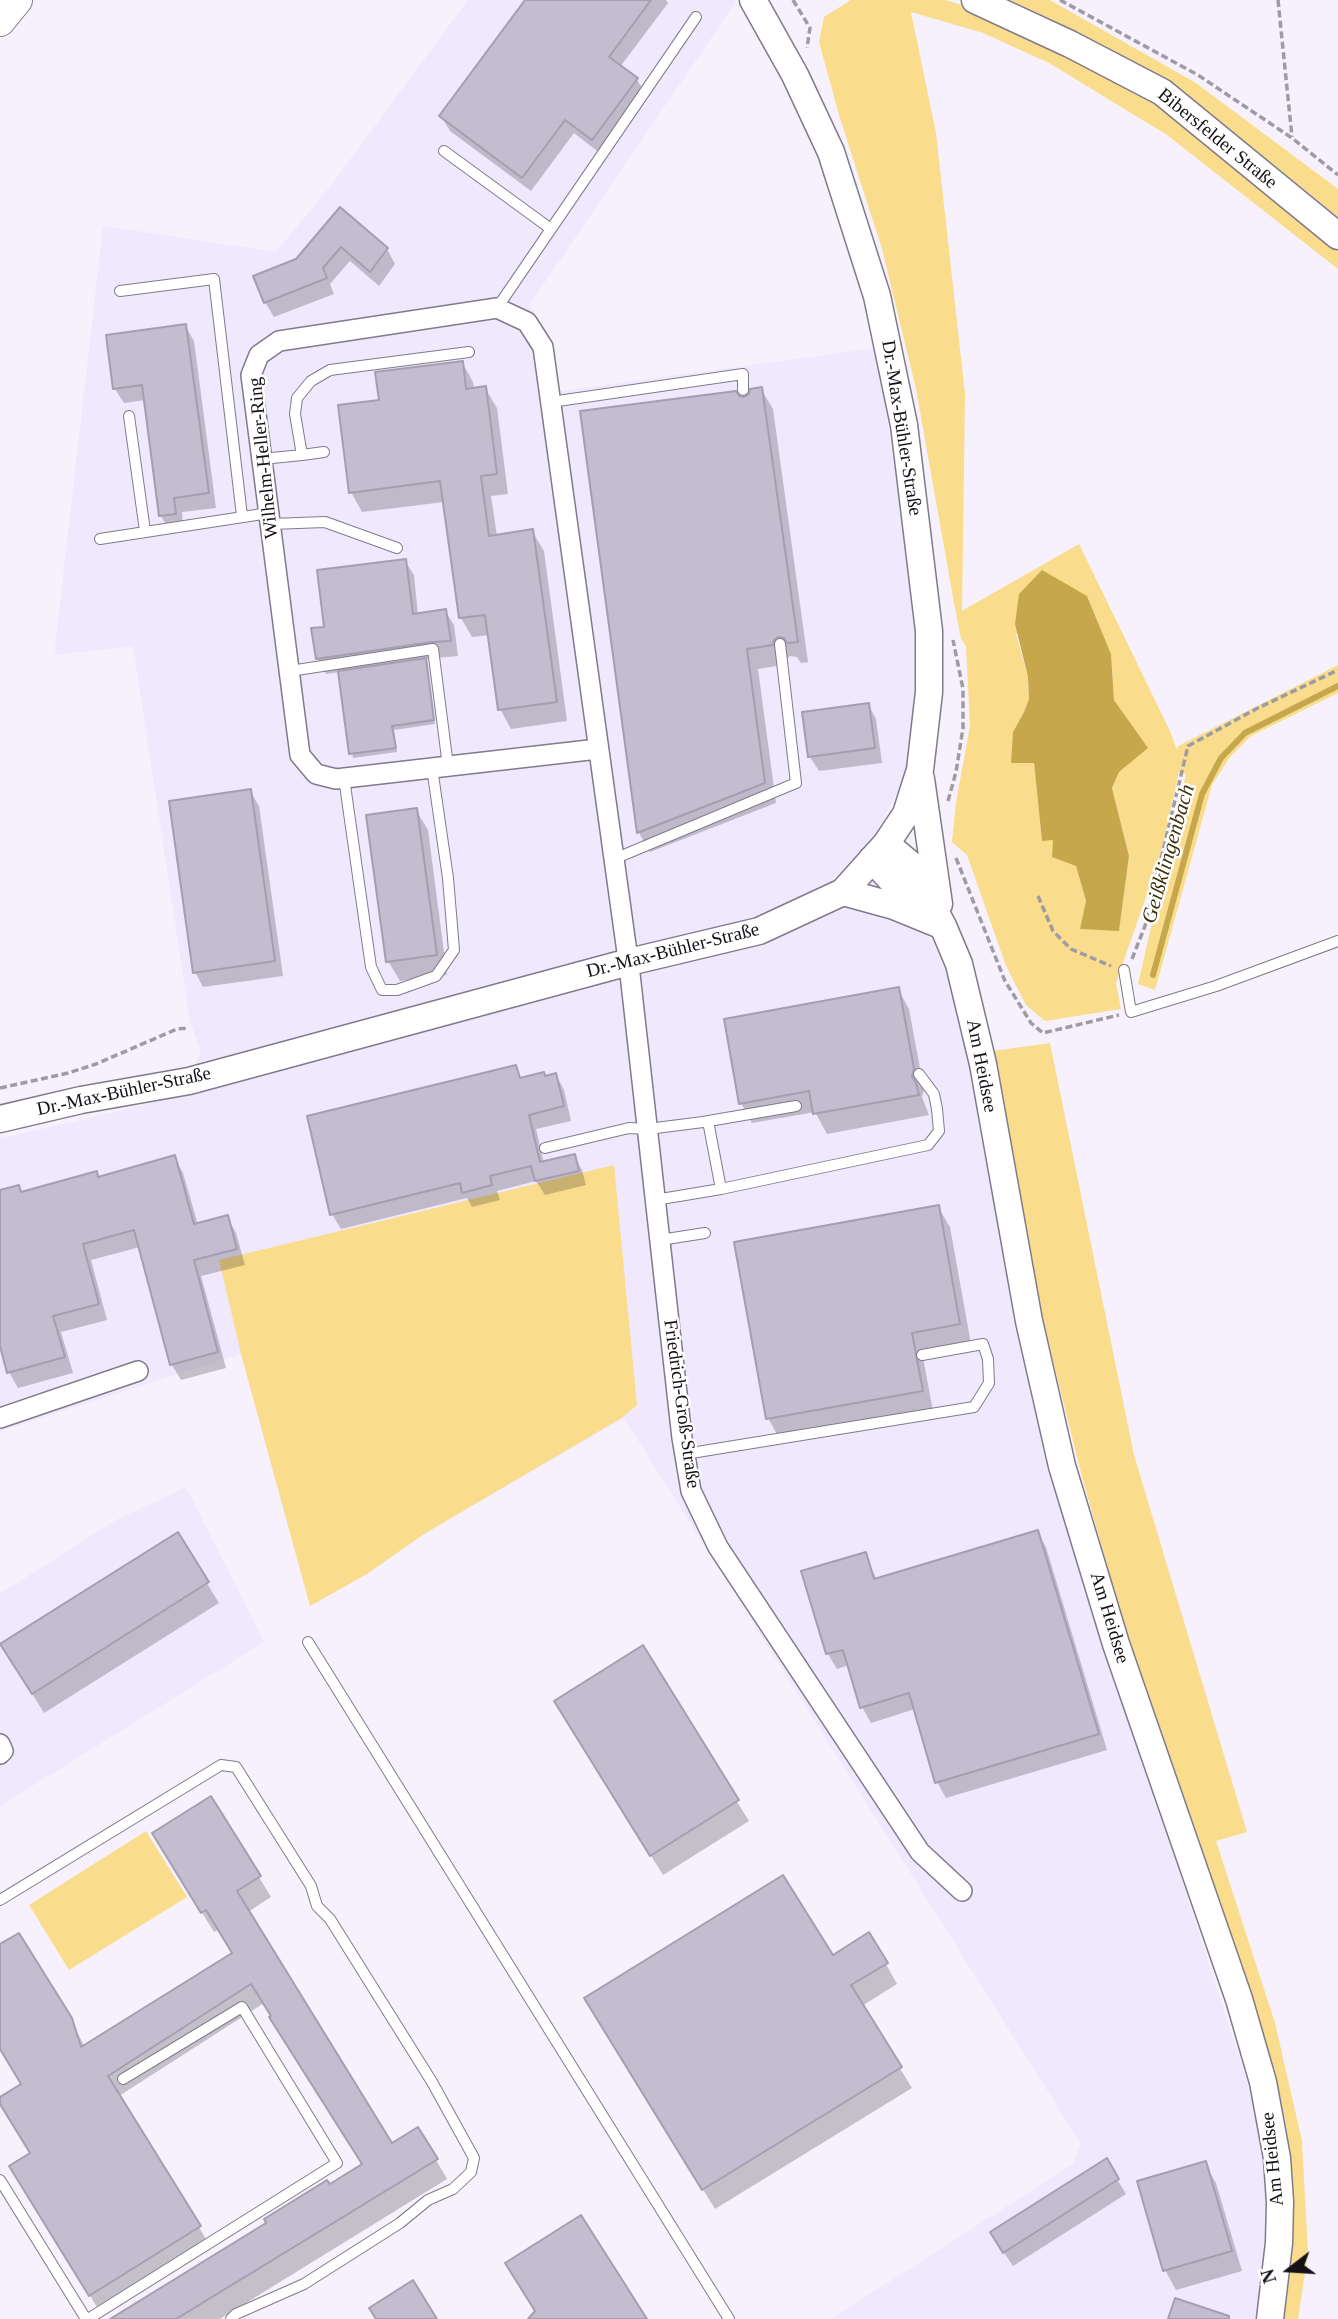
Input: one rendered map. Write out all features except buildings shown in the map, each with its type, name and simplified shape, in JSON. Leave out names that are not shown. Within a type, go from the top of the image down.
[{"type":"main road","points":[[0,21],[17,0]]},
{"type":"main road","name":"Bibersfelder Straße","points":[[975,0],[1070,44],[1162,92],[1338,236]]},
{"type":"main road","name":"Dr.-Max-Bühler-Straße","points":[[0,1119],[81,1100],[189,1080],[629,962],[759,931],[843,892],[879,852],[906,814],[920,770],[929,692],[929,631],[907,451],[892,364],[877,296],[831,152],[765,4]]},
{"type":"main road","points":[[843,892],[939,919],[920,770]]},
{"type":"main road","name":"Am Heidsee","points":[[879,852],[910,864],[959,964],[983,1065],[1029,1321],[1062,1465],[1116,1644],[1239,1999],[1263,2081],[1277,2158],[1280,2202],[1279,2242],[1270,2319]]},
{"type":"street","points":[[498,308],[527,322],[543,347],[629,962]]},
{"type":"street","name":"Wilhelm-Heller-Ring","points":[[498,308],[279,341],[259,355],[251,374],[300,755],[316,774],[336,779],[598,749]]},
{"type":"street","name":"Friedrich-Groß-Straße","points":[[629,962],[691,1491],[718,1547],[920,1852],[962,1891]]},
{"type":"street","points":[[0,1418],[138,1371]]},
{"type":"street","points":[[0,1744],[3,1751],[0,1754]]},
{"type":"lane","points":[[498,308],[696,17]]},
{"type":"lane","points":[[444,151],[551,229]]},
{"type":"lane","points":[[120,291],[214,279],[242,516]]},
{"type":"lane","points":[[302,455],[296,409],[298,398],[311,381],[330,370],[469,352]]},
{"type":"lane","points":[[551,402],[743,374],[743,390]]},
{"type":"lane","points":[[129,416],[145,531]]},
{"type":"lane","points":[[262,459],[324,452]]},
{"type":"lane","points":[[100,539],[242,516],[325,522],[397,548]]},
{"type":"lane","points":[[614,859],[796,783],[780,644]]},
{"type":"lane","points":[[290,671],[433,649],[454,950],[436,976],[397,990],[382,990],[371,967],[344,778]]},
{"type":"lane","points":[[1124,970],[1131,1012],[1216,986],[1338,941]]},
{"type":"lane","points":[[656,1200],[721,1189],[928,1145],[939,1131],[937,1109],[934,1094],[919,1074]]},
{"type":"lane","points":[[545,1149],[629,1128],[648,1129],[796,1106]]},
{"type":"lane","points":[[708,1121],[721,1189]]},
{"type":"lane","points":[[660,1240],[705,1233]]},
{"type":"lane","points":[[685,1454],[974,1407],[989,1383],[988,1359],[983,1344],[922,1355]]},
{"type":"lane","points":[[308,1642],[729,2319]]},
{"type":"lane","points":[[0,1900],[221,1765],[236,1767],[311,1886],[317,1906],[330,1919],[432,2082],[474,2158],[471,2172],[453,2189],[428,2200],[400,2223],[304,2284],[236,2314],[231,2319]]},
{"type":"lane","points":[[0,2180],[87,2319],[337,2163],[242,2007],[123,2079]]},
{"type":"path","points":[[793,0],[810,27]]},
{"type":"path","points":[[1060,0],[1198,75],[1292,138],[1338,175]]},
{"type":"path","points":[[1278,0],[1292,138]]},
{"type":"path","points":[[1124,970],[1129,966],[1145,926],[1188,747],[1256,709],[1338,670]]},
{"type":"path","points":[[949,852],[959,860],[1005,981],[1031,1023],[1043,1032],[1131,1012]]},
{"type":"path","points":[[1038,896],[1054,931],[1071,949],[1102,964]]},
{"type":"path","points":[[0,1088],[96,1064],[177,1028],[188,1028]]},
{"type":"shaded area","points":[[468,0],[734,0],[735,3],[530,304],[549,341],[559,391],[877,348],[915,611],[919,688],[909,769],[874,838],[882,849],[877,909],[932,939],[954,992],[1030,1375],[1069,1531],[1254,2103],[1266,2186],[1264,2273],[1255,2319],[831,2319],[1073,2164],[1081,2144],[624,1418],[424,1534],[367,1574],[310,1606],[241,1354],[0,1431],[0,1139],[180,1096],[201,1051],[190,1022],[133,646],[54,655],[103,226],[276,252],[332,184]]},
{"type":"shaded area","points":[[851,0],[945,0],[986,12],[1082,60],[1160,106],[1338,248],[1338,269],[1167,135],[1049,63],[983,33],[911,12],[936,133],[965,394],[962,611],[1079,544],[1177,750],[1178,746],[1338,665],[1338,693],[1251,736],[1230,757],[1212,785],[1155,990],[1138,984],[1186,774],[1179,772],[1160,857],[1116,983],[1121,1009],[1045,1021],[1026,1005],[1006,966],[967,855],[952,842],[956,802],[970,726],[966,646],[961,639],[916,389],[882,249],[839,115],[819,42],[824,17]],"holes":[[[1087,596],[1111,654],[1114,700],[1147,748],[1119,772],[1112,788],[1129,856],[1119,930],[1081,929],[1086,901],[1076,866],[1053,840],[1042,840],[1034,763],[1012,763],[1013,732],[1029,699],[1028,677],[1016,634]]]},
{"type":"shaded area","points":[[1010,0],[1050,0],[1196,83],[1338,189],[1338,217],[1284,173],[1145,71],[1083,35]]},
{"type":"shaded area","points":[[1042,570],[1087,596],[1111,654],[1114,700],[1148,748],[1119,772],[1112,788],[1129,856],[1119,931],[1080,929],[1086,901],[1076,866],[1052,857],[1053,840],[1042,841],[1034,763],[1011,763],[1013,732],[1029,699],[1028,677],[1015,624],[1019,594]]},
{"type":"shaded area","points":[[1050,1043],[1134,1455],[1247,1832],[1216,1841],[1275,2023],[1302,2141],[1308,2253],[1298,2319],[1282,2319],[1288,2281],[1293,2199],[1287,2130],[1275,2071],[1197,1846],[1120,1610],[1082,1477],[1020,1216],[993,1051]]},
{"type":"shaded area","points":[[614,1165],[637,1405],[623,1417],[424,1534],[367,1574],[310,1606],[241,1354],[219,1260]]},
{"type":"shaded area","points":[[186,1487],[264,1642],[0,1806],[0,1594],[116,1520]]},
{"type":"shaded area","points":[[146,1831],[187,1897],[69,1970],[29,1905]]},
{"type":"waterway","name":"Geißklingenbach","points":[[1153,975],[1202,794],[1221,758],[1245,733],[1338,686]]}]
